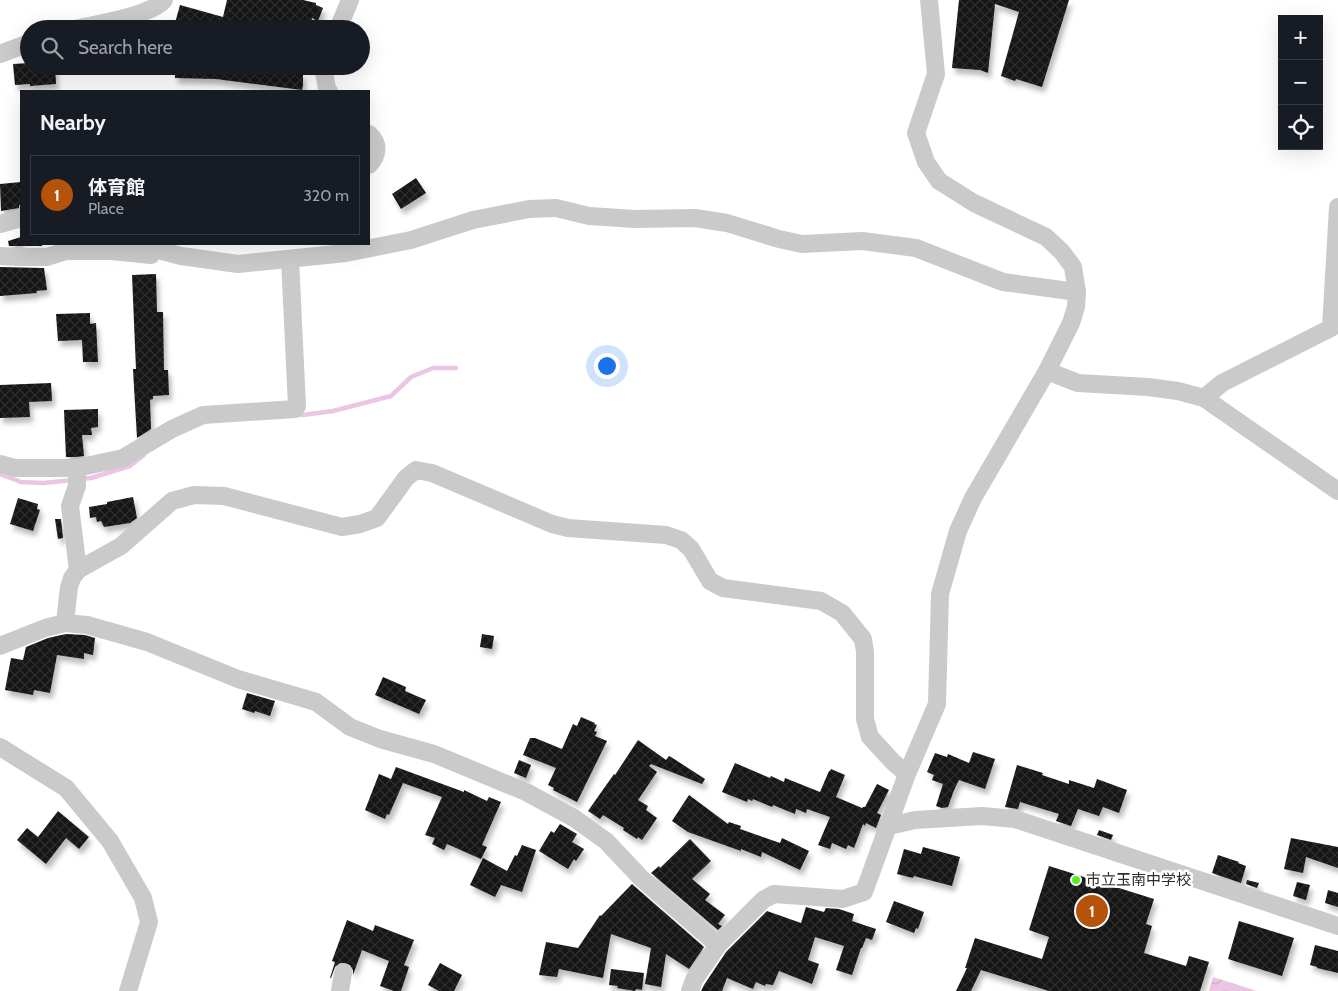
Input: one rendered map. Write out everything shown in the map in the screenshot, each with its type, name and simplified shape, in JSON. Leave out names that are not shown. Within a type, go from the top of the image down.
[{"type":"street","points":[[114,20],[135,15],[160,4],[164,0]]},
{"type":"street","points":[[342,20],[350,0]]},
{"type":"street","points":[[690,991],[694,980],[718,945],[763,900],[774,894],[843,900],[864,892],[907,774],[936,704],[940,594],[958,531],[972,498],[1047,371],[1071,323],[1076,307],[1073,267],[1062,252],[1046,237],[974,203],[939,181],[926,162],[916,133],[936,74],[929,0]]},
{"type":"street","points":[[0,54],[20,46]]},
{"type":"street","points":[[325,75],[328,90]]},
{"type":"street","points":[[370,135],[375,139],[377,151],[370,164]]},
{"type":"street","points":[[1204,398],[1222,383],[1334,328],[1338,206]]},
{"type":"street","points":[[140,245],[181,256],[238,264],[297,254],[346,253],[412,240],[473,220],[529,209],[556,208],[589,216],[636,219],[695,218],[727,223],[802,244],[862,240],[916,248],[1003,282],[1076,292]]},
{"type":"street","points":[[0,224],[20,218]]},
{"type":"street","points":[[0,256],[47,257],[66,251],[112,251],[178,258],[181,256]]},
{"type":"street","points":[[0,464],[15,468],[77,476],[123,458],[203,414],[295,409],[297,406],[297,254]]},
{"type":"street","points":[[1047,371],[1078,382],[1148,387],[1178,391],[1204,398],[1338,491]]},
{"type":"street","points":[[65,623],[69,587],[72,578],[78,570],[121,546],[172,501],[194,495],[224,496],[342,527],[360,524],[377,518],[406,478],[416,470],[432,473],[552,524],[568,528],[666,535],[681,540],[691,549],[710,581],[723,588],[821,601],[842,613],[863,639],[865,652],[865,719],[870,737],[907,774]]},
{"type":"street","points":[[77,476],[70,506],[78,570]]},
{"type":"street","points":[[0,646],[45,628],[65,623],[87,625],[147,642],[238,679],[316,702],[350,727],[380,740],[434,754],[526,792],[574,818],[606,841],[641,878],[718,945]]},
{"type":"street","points":[[0,747],[66,788],[110,840],[144,898],[149,922],[128,991]]},
{"type":"street","points":[[888,826],[915,820],[982,816],[1014,819],[1338,926]]},
{"type":"street","points":[[340,991],[343,973]]},
{"type":"water","points":[[1213,977],[1257,991],[1209,991]]},
{"type":"building","points":[[227,0],[303,0],[316,3],[316,5],[323,8],[318,20],[312,18],[312,20],[176,20],[180,5],[223,17]]},
{"type":"building","points":[[959,0],[1069,0],[1042,87],[1001,76],[1019,12],[995,4],[988,73],[980,70],[952,68]]},
{"type":"building","points":[[13,64],[20,64],[20,75],[56,75],[56,84],[15,85]]},
{"type":"building","points":[[175,75],[303,75],[303,85],[302,90],[216,79],[175,78]]},
{"type":"building","points":[[416,178],[426,193],[401,209],[392,194]]},
{"type":"building","points":[[20,182],[19,208],[1,211],[0,184]]},
{"type":"building","points":[[20,237],[20,245],[42,246],[9,246],[8,241]]},
{"type":"building","points":[[0,267],[44,268],[47,290],[36,291],[37,293],[0,296]]},
{"type":"building","points":[[156,274],[157,312],[163,312],[164,370],[168,370],[169,395],[153,396],[153,399],[150,400],[151,429],[137,438],[133,369],[136,369],[132,275]]},
{"type":"building","points":[[90,313],[90,324],[96,323],[98,362],[83,362],[82,340],[58,341],[56,314]]},
{"type":"building","points":[[51,383],[52,401],[29,402],[30,417],[0,418],[0,385]]},
{"type":"building","points":[[98,409],[98,427],[91,428],[92,435],[82,435],[84,456],[66,457],[64,410]]},
{"type":"building","points":[[133,497],[137,518],[130,523],[104,527],[101,521],[97,522],[96,517],[90,518],[89,507]]},
{"type":"building","points":[[18,498],[38,504],[37,509],[40,510],[33,531],[10,524]]},
{"type":"building","points":[[55,519],[61,519],[63,538],[58,539]]},
{"type":"building","points":[[66,634],[85,635],[95,638],[93,655],[84,653],[84,659],[57,655],[50,693],[34,690],[33,695],[5,690],[11,658],[23,660],[26,647],[48,638]]},
{"type":"building","points":[[482,634],[494,636],[492,649],[480,647]]},
{"type":"building","points":[[383,677],[406,687],[405,691],[426,700],[419,714],[375,695]]},
{"type":"building","points":[[247,693],[275,701],[270,716],[242,709]]},
{"type":"building","points":[[581,717],[595,723],[597,725],[594,731],[597,732],[595,736],[607,741],[577,802],[553,790],[554,788],[548,785],[556,768],[523,755],[530,738],[535,738],[562,749],[573,724],[577,726]]},
{"type":"building","points":[[638,740],[666,760],[669,756],[705,779],[702,784],[651,764],[649,766],[657,772],[638,800],[648,806],[646,810],[657,818],[642,840],[638,837],[637,839],[603,815],[600,819],[588,811]]},
{"type":"building","points":[[973,752],[995,759],[985,789],[959,780],[948,807],[936,806],[943,784],[932,780],[934,775],[927,772],[935,753],[947,757],[948,754],[969,763]]},
{"type":"building","points":[[519,760],[531,765],[526,778],[514,773]]},
{"type":"building","points":[[735,763],[770,778],[771,776],[784,782],[785,778],[820,792],[831,769],[845,775],[836,797],[862,808],[865,807],[877,784],[889,790],[877,813],[881,815],[876,828],[866,823],[865,826],[863,824],[854,848],[848,845],[846,849],[832,843],[830,849],[818,845],[830,817],[807,809],[806,813],[796,809],[795,814],[753,799],[752,801],[748,799],[747,802],[722,792]]},
{"type":"building","points":[[1017,765],[1069,784],[1069,780],[1094,788],[1097,779],[1127,790],[1119,813],[1103,807],[1099,816],[1078,809],[1071,826],[1056,821],[1059,814],[1020,802],[1018,809],[1005,807]]},
{"type":"building","points":[[396,767],[464,792],[464,790],[487,801],[489,797],[501,802],[482,845],[487,847],[481,859],[447,844],[444,850],[432,844],[435,838],[425,835],[442,797],[403,783],[389,815],[387,814],[385,819],[365,810],[379,774],[391,779]]},
{"type":"building","points":[[689,795],[728,824],[729,822],[741,826],[740,829],[780,843],[782,838],[809,851],[800,870],[762,852],[761,857],[688,832],[672,821]]},
{"type":"building","points":[[58,811],[89,837],[79,849],[66,838],[46,864],[17,840],[27,828],[38,837]]},
{"type":"building","points":[[560,824],[577,834],[572,842],[584,849],[576,861],[574,859],[568,869],[539,851],[551,831],[554,833]]},
{"type":"building","points":[[1099,830],[1113,835],[1111,840],[1097,835]]},
{"type":"building","points":[[1291,838],[1338,847],[1338,868],[1306,857],[1303,873],[1284,869]]},
{"type":"building","points":[[690,839],[711,861],[692,879],[710,894],[705,900],[725,915],[718,924],[722,926],[718,930],[651,873],[659,866],[660,868]]},
{"type":"building","points":[[522,845],[536,850],[522,892],[501,885],[495,897],[470,885],[483,858],[507,871]]},
{"type":"building","points":[[923,847],[960,857],[952,886],[914,876],[913,878],[897,874],[904,849],[921,854]]},
{"type":"building","points":[[1218,855],[1246,866],[1241,883],[1212,873]]},
{"type":"building","points":[[1049,866],[1154,899],[1146,924],[1152,926],[1144,953],[1186,966],[1189,956],[1209,962],[1200,991],[1049,991],[981,970],[971,991],[956,991],[967,968],[965,968],[975,938],[1042,959],[1049,937],[1029,930]]},
{"type":"building","points":[[1247,880],[1259,883],[1257,888],[1246,884]]},
{"type":"building","points":[[1297,882],[1310,885],[1306,900],[1293,896]]},
{"type":"building","points":[[632,884],[704,947],[689,969],[666,954],[661,987],[645,984],[651,948],[611,934],[603,978],[559,969],[557,977],[539,975],[546,942],[578,948],[600,915]]},
{"type":"building","points":[[1328,890],[1338,893],[1338,907],[1325,903]]},
{"type":"building","points":[[894,901],[924,912],[918,929],[916,928],[914,933],[886,922]]},
{"type":"building","points":[[806,907],[824,912],[826,908],[839,909],[854,914],[852,921],[876,929],[872,940],[866,938],[852,975],[836,970],[844,946],[815,937],[808,960],[819,964],[812,984],[779,971],[773,985],[766,984],[765,986],[756,982],[753,989],[727,978],[722,991],[701,991],[726,952],[767,911],[801,923]]},
{"type":"building","points":[[347,920],[373,931],[375,925],[414,940],[404,965],[409,967],[401,991],[394,991],[380,986],[389,961],[362,950],[353,975],[350,965],[340,963],[335,967],[330,978],[335,962],[332,961]]},
{"type":"building","points":[[1239,921],[1294,938],[1282,976],[1228,959]]},
{"type":"building","points":[[1315,945],[1338,951],[1338,973],[1310,965]]},
{"type":"building","points":[[440,963],[462,975],[454,991],[439,991],[428,985]]},
{"type":"building","points":[[611,969],[644,973],[642,990],[636,989],[635,991],[609,985]]},
{"type":"waterway","points":[[297,414],[333,411],[391,396],[411,377],[433,368],[456,368]]},
{"type":"waterway","points":[[80,479],[91,478],[130,466],[144,455]]},
{"type":"waterway","points":[[0,474],[21,482],[44,483],[72,480]]},
{"type":"place","name":"市立玉南中学校","points":[[1076,880]]},
{"type":"place","name":"体育館","points":[[1092,911]]}]
